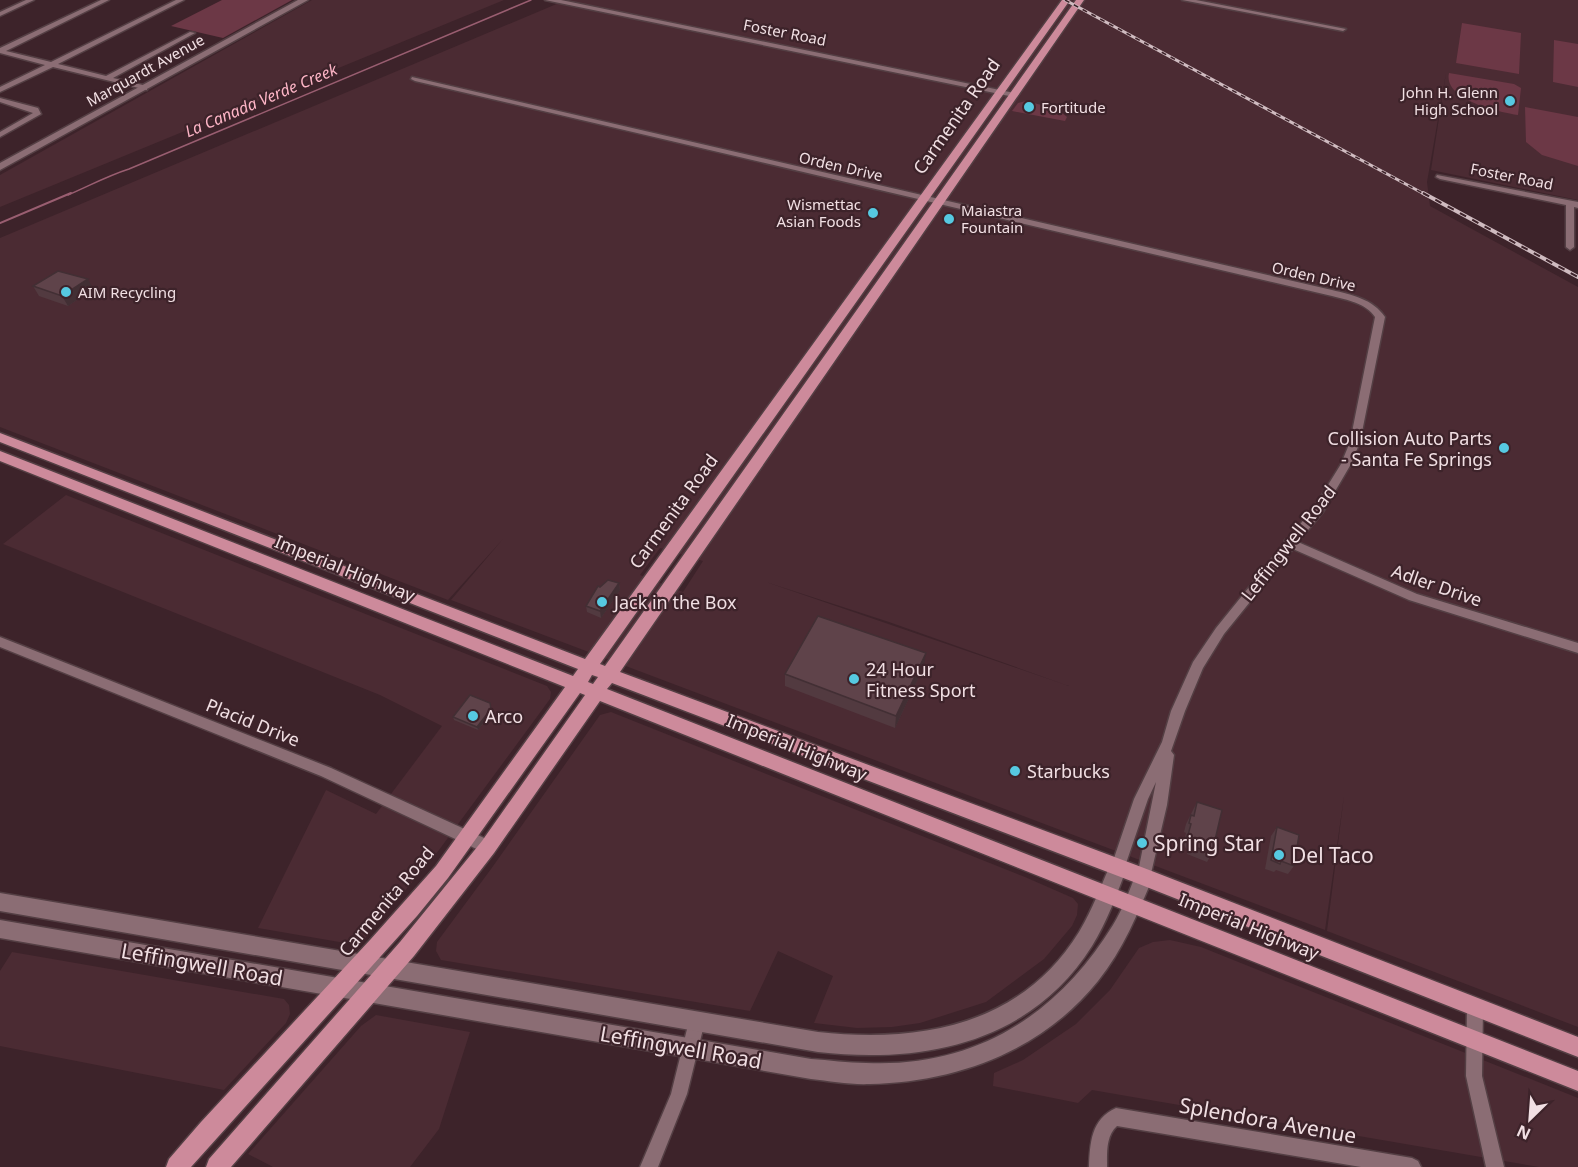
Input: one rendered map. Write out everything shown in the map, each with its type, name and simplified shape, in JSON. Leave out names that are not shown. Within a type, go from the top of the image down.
[{"type":"main road","name":"Marquardt Avenue","points":[[0,167],[304,0]]},
{"type":"main road","name":"Carmenita Road","points":[[177,1167],[222,1115],[363,964],[427,890],[1066,0]]},
{"type":"main road","name":"Carmenita Road","points":[[217,1167],[391,969],[488,847],[1080,0]]},
{"type":"main road","name":"Foster Road","points":[[552,1],[1014,94]]},
{"type":"main road","points":[[845,310],[861,315]]},
{"type":"main road","name":"Imperial Highway","points":[[0,437],[589,667],[1118,867],[1578,1047]]},
{"type":"main road","name":"Imperial Highway","points":[[0,456],[1578,1081]]},
{"type":"main road","name":"Leffingwell Road","points":[[0,902],[843,1046],[894,1048],[935,1042],[992,1022],[1047,985],[1079,949],[1101,913],[1118,867]]},
{"type":"main road","name":"Leffingwell Road","points":[[0,929],[690,1049],[854,1074],[908,1073],[962,1061],[1014,1040],[1054,1014],[1077,993],[1105,957],[1134,905],[1144,877]]},
{"type":"street","points":[[0,14],[31,0]]},
{"type":"street","points":[[0,51],[106,0]]},
{"type":"street","points":[[0,90],[181,0]]},
{"type":"street","points":[[1185,0],[1342,29]]},
{"type":"street","points":[[106,79],[192,33]]},
{"type":"street","points":[[0,51],[144,88]]},
{"type":"street","name":"Orden Drive","points":[[415,79],[1366,303]]},
{"type":"street","points":[[0,100],[35,110],[37,114],[0,135]]},
{"type":"street","name":"Foster Road","points":[[1440,177],[1574,204]]},
{"type":"street","points":[[1570,247],[1574,204]]},
{"type":"street","name":"Leffingwell Road","points":[[1118,867],[1141,799],[1168,742],[1186,693],[1204,655],[1220,631],[1330,493],[1346,464],[1355,442],[1380,317],[1376,308],[1366,303]]},
{"type":"street","name":"Adler Drive","points":[[1289,543],[1413,597],[1578,648]]},
{"type":"street","name":"Placid Drive","points":[[0,642],[326,772],[488,847]]},
{"type":"street","name":"Leffingwell Road","points":[[1144,877],[1160,805],[1168,742]]},
{"type":"street","points":[[1475,1007],[1474,1076],[1495,1167]]},
{"type":"street","points":[[649,1167],[679,1094],[697,1021]]},
{"type":"street","name":"Splendora Avenue","points":[[1098,1167],[1103,1127],[1108,1120],[1116,1117],[1412,1167]]},
{"type":"shaded area","points":[[222,0],[292,0],[223,38],[171,26]]},
{"type":"shaded area","points":[[312,0],[504,0],[0,207],[0,175]]},
{"type":"shaded area","points":[[566,0],[1578,0],[1578,200],[1431,170],[1446,73],[1427,182],[1430,206],[1578,287],[1578,1027],[1327,931],[1344,796],[1325,930],[451,600],[503,539],[448,600],[0,427],[0,238]],"holes":[[[660,548],[703,561],[683,592],[640,575]],[[766,582],[889,622],[1069,686]]]},
{"type":"shaded area","points":[[1462,23],[1521,33],[1519,74],[1456,63]]},
{"type":"shaded area","points":[[1554,40],[1578,44],[1578,87],[1553,82]]},
{"type":"shaded area","points":[[1449,73],[1514,84],[1521,88],[1518,115],[1486,108],[1463,97],[1449,82]]},
{"type":"shaded area","points":[[1026,101],[1057,109],[1067,117],[1065,121],[1012,111],[1018,103]]},
{"type":"shaded area","points":[[1525,107],[1578,117],[1578,166],[1542,155],[1526,142]]},
{"type":"shaded area","points":[[66,495],[547,686],[551,692],[550,699],[439,850],[363,941],[351,944],[258,928],[326,790],[376,814],[442,726],[380,695],[3,544]]},
{"type":"shaded area","points":[[611,712],[1025,877],[1073,898],[1078,904],[1077,915],[1072,926],[1044,959],[986,1002],[920,1023],[892,1027],[857,1028],[814,1023],[833,976],[778,951],[750,1011],[441,960],[436,951],[437,942],[600,715]]},
{"type":"shaded area","points":[[1170,940],[1201,947],[1578,1098],[1578,1167],[1539,1167],[1092,1090],[1078,1103],[993,1086],[994,1073],[1023,1060],[1076,1024],[1110,990],[1139,948],[1153,942]]},
{"type":"shaded area","points":[[12,952],[284,999],[289,1005],[290,1014],[286,1023],[224,1090],[0,1046],[0,971]]},
{"type":"shaded area","points":[[376,1015],[470,1032],[439,1129],[410,1167],[273,1167],[248,1154],[361,1026]]},
{"type":"building","points":[[58,271],[88,279],[62,296],[33,286]]},
{"type":"building","points":[[608,580],[619,583],[600,611],[586,606],[598,586],[600,587]]},
{"type":"building","name":"24 Hour Fitness Sport","points":[[818,616],[926,653],[896,716],[785,674]]},
{"type":"building","name":"Arco","points":[[470,695],[490,703],[491,709],[477,727],[453,717]]},
{"type":"building","points":[[1197,802],[1222,810],[1212,853],[1192,846],[1193,842],[1188,835],[1191,815],[1194,816]]},
{"type":"building","points":[[1277,827],[1299,835],[1294,866],[1271,860]]},
{"type":"waterway","name":"La Canada Verde Creek","points":[[68,195],[531,0]]},
{"type":"waterway","name":"La Canada Verde Creek","points":[[0,223],[71,193]]},
{"type":"railway","points":[[1065,0],[1426,195]]},
{"type":"railway","points":[[1423,193],[1578,277]]},
{"type":"place","name":"John H. Glenn High School","points":[[1510,101]]},
{"type":"place","name":"Fortitude","points":[[1029,107]]},
{"type":"place","name":"Wismettac Asian Foods","points":[[873,213]]},
{"type":"place","name":"Maiastra Fountain","points":[[949,219]]},
{"type":"place","name":"AIM Recycling","points":[[66,292]]},
{"type":"place","name":"Collision Auto Parts - Santa Fe Springs","points":[[1504,448]]},
{"type":"place","name":"Jack in the Box","points":[[602,602]]},
{"type":"place","name":"24 Hour Fitness Sport","points":[[854,679]]},
{"type":"place","name":"Arco","points":[[473,716]]},
{"type":"place","name":"Starbucks","points":[[1015,771]]},
{"type":"place","name":"Spring Star","points":[[1142,843]]},
{"type":"place","name":"Del Taco","points":[[1279,855]]}]
